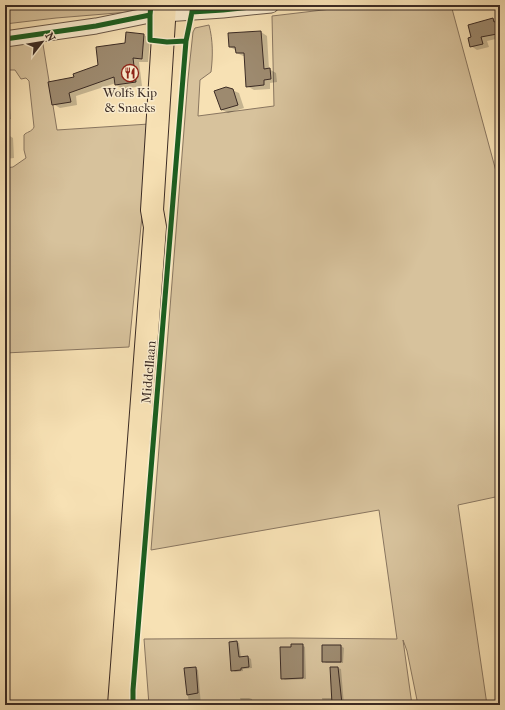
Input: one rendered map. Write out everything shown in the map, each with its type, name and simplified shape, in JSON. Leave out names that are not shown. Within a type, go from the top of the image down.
[{"type":"main road","name":"Middellaan","points":[[119,705],[155,227],[162,210],[171,9]]},
{"type":"street","points":[[5,39],[96,26],[150,15],[171,9],[202,11],[271,5]]},
{"type":"shaded area","points":[[5,5],[142,5],[129,12],[5,24]]},
{"type":"shaded area","points":[[365,5],[451,5],[500,186],[500,496],[458,505],[487,705],[418,705],[407,651],[403,640],[412,705],[149,705],[144,639],[397,639],[379,510],[151,550],[193,32],[195,28],[209,25],[212,42],[211,72],[200,80],[198,116],[274,106],[272,16]]},
{"type":"shaded area","points":[[42,38],[57,130],[149,124],[143,206],[129,347],[5,353],[5,168],[13,167],[26,158],[24,150],[24,135],[34,127],[29,81],[26,78],[21,79],[15,70],[5,70],[5,44]]},
{"type":"building","points":[[493,18],[494,22],[500,20],[500,31],[496,32],[497,34],[481,37],[483,44],[470,47],[468,38],[471,37],[468,25]]},
{"type":"building","points":[[261,31],[264,69],[270,68],[271,79],[264,80],[264,85],[246,87],[244,53],[236,53],[235,47],[229,47],[228,33]]},
{"type":"building","points":[[126,32],[144,34],[142,59],[133,58],[136,82],[115,85],[114,77],[69,93],[71,102],[52,105],[48,82],[74,77],[73,74],[98,65],[96,47],[125,43]]},
{"type":"building","points":[[226,87],[233,89],[238,105],[221,110],[214,91]]},
{"type":"building","points":[[237,641],[239,657],[248,656],[249,667],[231,671],[229,642]]},
{"type":"building","points":[[291,644],[303,644],[303,678],[281,679],[280,647],[291,647]]},
{"type":"building","points":[[322,645],[341,645],[341,662],[322,662]]},
{"type":"building","points":[[196,667],[198,693],[187,695],[184,668]]},
{"type":"building","points":[[330,667],[338,667],[342,704],[332,704]]},
{"type":"cycle path","points":[[151,5],[150,40],[167,42],[186,41]]},
{"type":"cycle path","points":[[133,705],[186,41],[193,5]]},
{"type":"cycle path","points":[[192,12],[271,5]]},
{"type":"cycle path","points":[[5,39],[96,26],[150,15]]},
{"type":"place","name":"Wolfs Kip & Snacks","points":[[130,73]]}]
